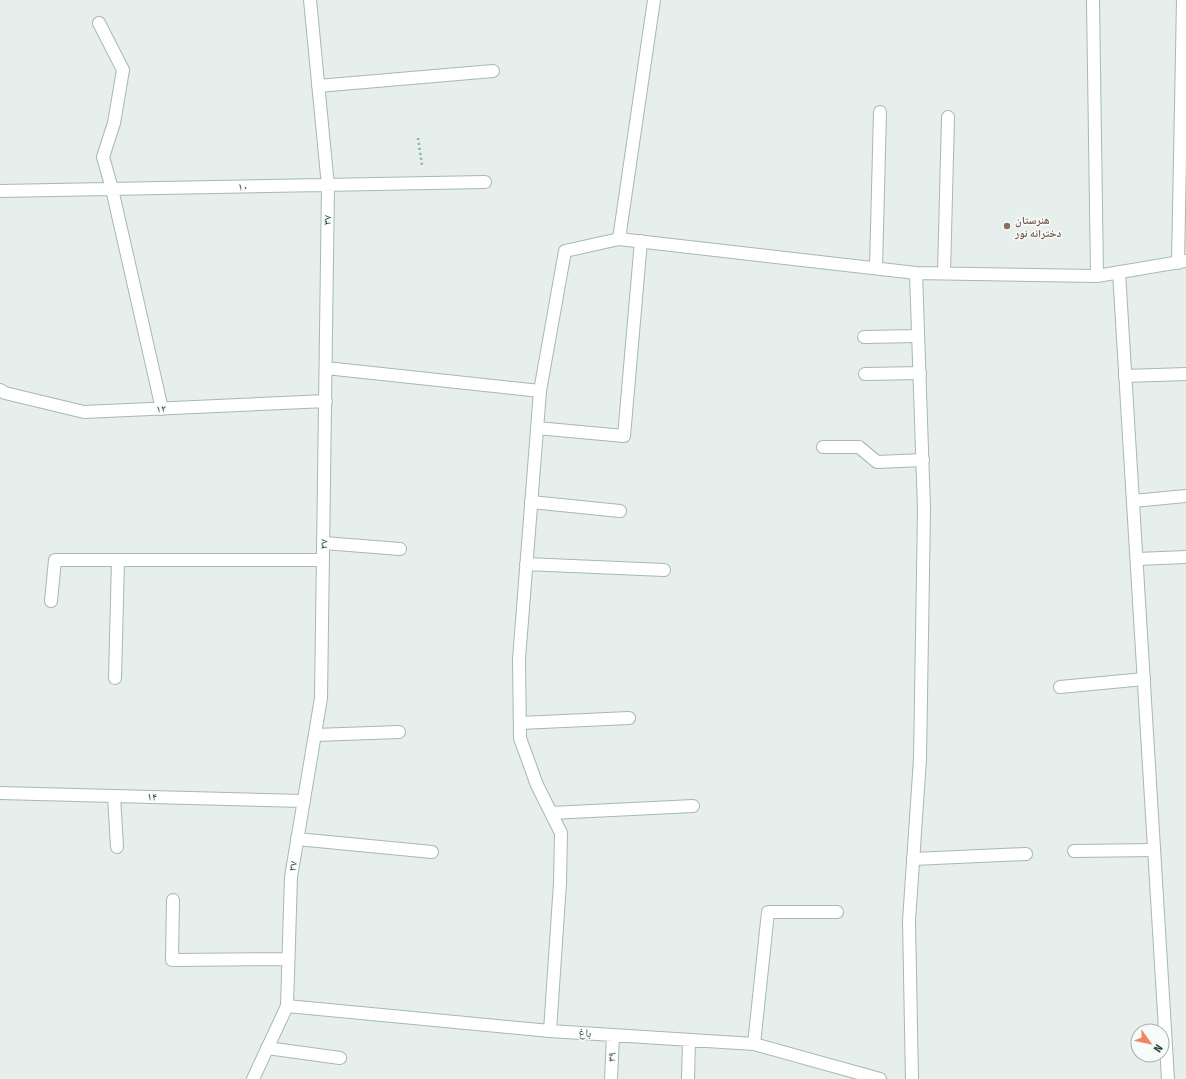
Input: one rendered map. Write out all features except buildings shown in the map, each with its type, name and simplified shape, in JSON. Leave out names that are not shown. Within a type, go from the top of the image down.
[{"type":"street","name":"۳۷","points":[[253,1079],[287,1006],[291,877],[321,698],[328,186],[310,0]]},
{"type":"street","points":[[619,239],[654,0]]},
{"type":"street","points":[[1093,0],[1097,276]]},
{"type":"street","points":[[550,1030],[560,883],[561,833],[537,786],[520,738],[519,659],[540,391],[565,251],[619,239],[916,273],[1097,276],[1182,262],[1183,0]]},
{"type":"street","points":[[99,23],[123,70],[114,124],[103,157],[112,189],[162,409]]},
{"type":"street","points":[[318,86],[493,71]]},
{"type":"street","points":[[876,268],[880,112]]},
{"type":"street","points":[[944,273],[948,117]]},
{"type":"street","name":"۱۰","points":[[0,191],[486,182]]},
{"type":"street","points":[[537,428],[624,436],[641,241]]},
{"type":"street","points":[[1119,272],[1168,1079]]},
{"type":"street","points":[[912,1079],[909,922],[920,751],[924,509],[916,273]]},
{"type":"street","points":[[864,337],[918,336]]},
{"type":"street","points":[[326,368],[540,391]]},
{"type":"street","points":[[865,374],[920,373]]},
{"type":"street","points":[[1126,376],[1186,374]]},
{"type":"street","name":"۱۲","points":[[0,390],[5,393],[84,412],[326,401]]},
{"type":"street","points":[[823,447],[859,447],[877,462],[923,460]]},
{"type":"street","points":[[1133,501],[1186,496]]},
{"type":"street","points":[[531,502],[620,511]]},
{"type":"street","points":[[324,543],[400,549]]},
{"type":"street","points":[[1137,559],[1186,557]]},
{"type":"street","points":[[51,601],[55,560],[323,560]]},
{"type":"street","points":[[115,678],[118,560]]},
{"type":"street","points":[[526,564],[664,570]]},
{"type":"street","points":[[1060,687],[1144,679]]},
{"type":"street","points":[[520,723],[629,718]]},
{"type":"street","points":[[315,735],[399,732]]},
{"type":"street","name":"۱۴","points":[[0,793],[304,801]]},
{"type":"street","points":[[114,796],[117,847]]},
{"type":"street","points":[[550,813],[693,806]]},
{"type":"street","points":[[298,839],[432,852]]},
{"type":"street","points":[[1074,851],[1154,850]]},
{"type":"street","points":[[913,859],[1026,854]]},
{"type":"street","points":[[173,900],[172,960],[288,959]]},
{"type":"street","points":[[754,1044],[768,912],[837,912]]},
{"type":"street","name":"باغ","points":[[287,1006],[550,1030],[754,1044],[880,1079]]},
{"type":"street","name":"۳۹","points":[[611,1079],[613,1035]]},
{"type":"street","points":[[688,1079],[689,1040]]},
{"type":"street","points":[[267,1048],[340,1058]]},
{"type":"path","points":[[418,138],[425,183]]},
{"type":"place","name":"هنرستان دخترانه نور","points":[[1007,226]]}]
